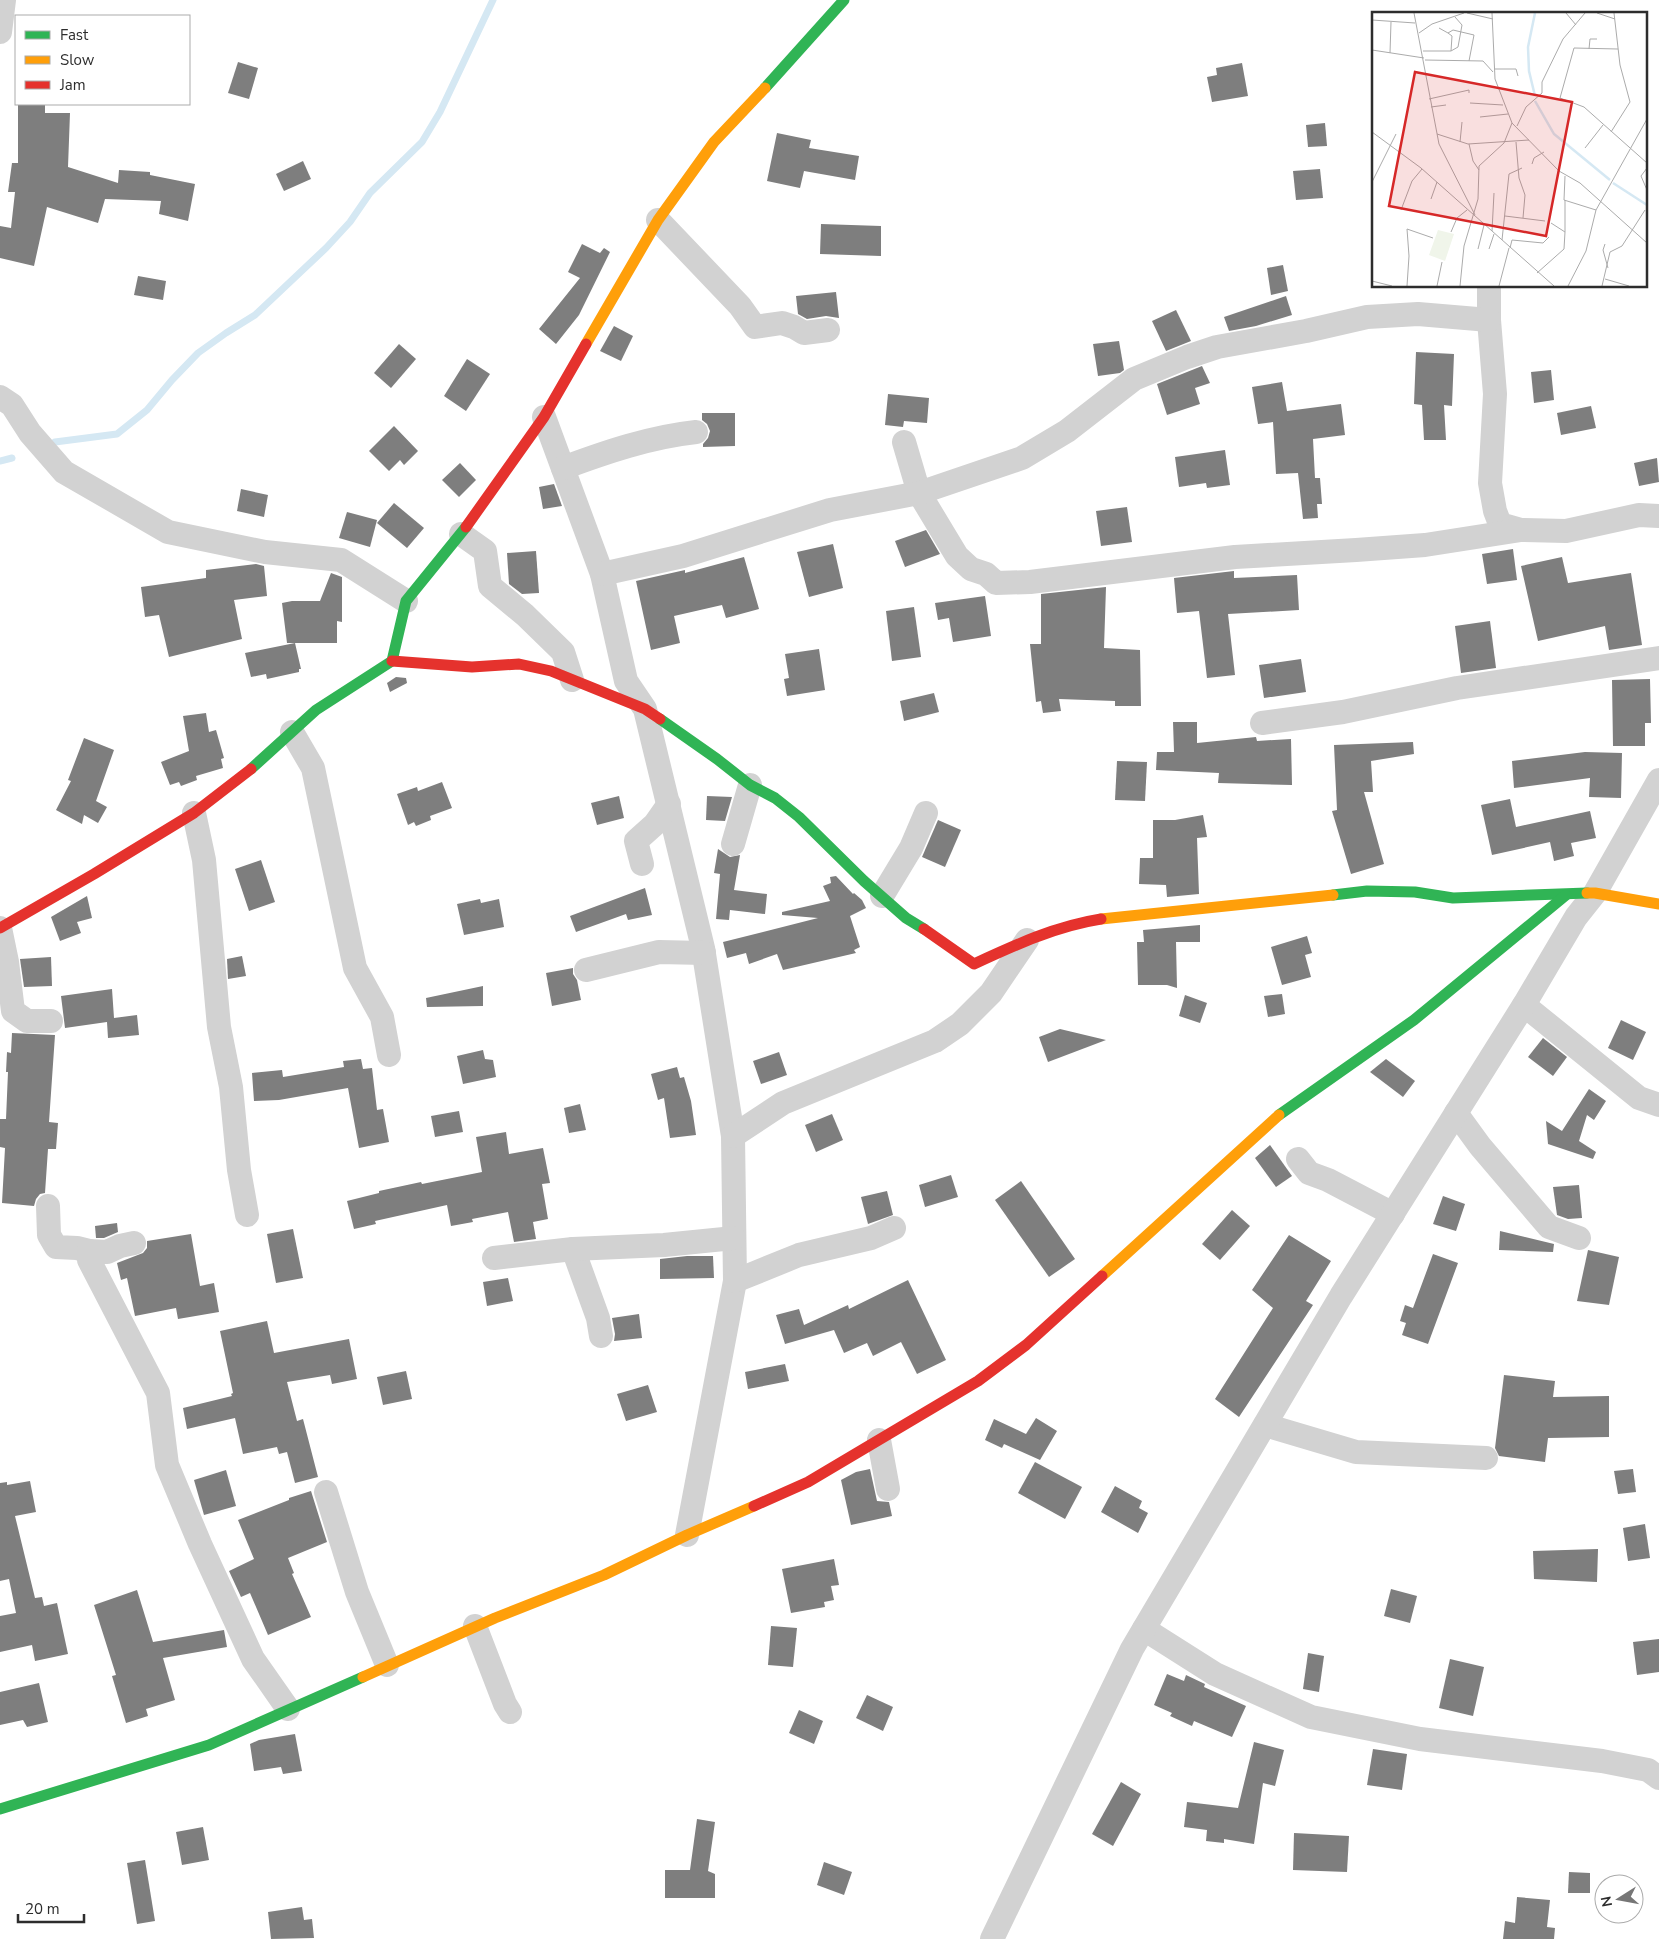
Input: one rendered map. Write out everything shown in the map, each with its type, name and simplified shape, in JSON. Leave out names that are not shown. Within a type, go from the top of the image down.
[{"type":"street","points":[[0,32],[4,0]]},
{"type":"street","points":[[392,661],[406,602],[461,534],[544,417],[658,220],[714,142],[791,61],[844,0]]},
{"type":"street","points":[[658,220],[740,306],[755,327],[782,323],[804,333],[828,330]]},
{"type":"street","points":[[1489,288],[1489,320],[1495,394],[1490,484],[1495,511],[1500,524],[1521,530]]},
{"type":"street","points":[[602,574],[683,556],[830,510],[919,493],[1022,458],[1067,431],[1134,379],[1202,352],[1367,317],[1418,314],[1489,320]]},
{"type":"street","points":[[0,397],[12,405],[30,433],[64,472],[168,532],[264,552],[341,560],[406,602]]},
{"type":"street","points":[[544,417],[602,574],[626,681],[645,708],[704,953],[733,1136],[735,1280],[687,1535]]},
{"type":"street","points":[[563,468],[596,456],[669,435],[696,432]]},
{"type":"street","points":[[904,442],[919,493],[957,556],[971,569],[986,574],[996,583],[1030,582],[1235,557],[1425,544],[1521,530],[1566,531],[1639,515],[1659,516]]},
{"type":"street","points":[[461,534],[485,551],[490,586],[525,615],[563,652],[572,680]]},
{"type":"street","points":[[1262,723],[1343,712],[1457,688],[1659,658]]},
{"type":"street","points":[[51,1022],[27,1022],[13,1011],[7,962],[0,928],[194,813],[247,773],[316,710],[392,661],[472,667],[519,664],[551,672],[645,708],[717,758],[750,785],[775,798],[799,817],[864,881],[906,918],[942,940],[974,964],[1027,940],[1076,923],[1125,916],[1269,903],[1367,891],[1415,892],[1453,898],[1595,893],[1659,904]]},
{"type":"street","points":[[292,732],[313,768],[355,968],[382,1018],[390,1055]]},
{"type":"street","points":[[992,1939],[1132,1649],[1341,1296],[1524,1005],[1576,917],[1595,893],[1659,780]]},
{"type":"street","points":[[733,844],[750,785]]},
{"type":"street","points":[[642,864],[636,841],[655,824],[668,804]]},
{"type":"street","points":[[194,813],[204,860],[218,1027],[231,1087],[239,1170],[247,1215]]},
{"type":"street","points":[[882,896],[910,848],[926,813]]},
{"type":"street","points":[[0,1809],[209,1745],[475,1626],[604,1575],[687,1535],[808,1482],[978,1381],[1026,1345],[1281,1113],[1414,1020],[1566,895]]},
{"type":"street","points":[[733,1136],[783,1103],[935,1041],[960,1024],[991,993],[1027,940]]},
{"type":"street","points":[[586,970],[658,952],[704,953]]},
{"type":"street","points":[[1524,1005],[1639,1098],[1659,1105]]},
{"type":"street","points":[[1456,1113],[1480,1146],[1549,1227],[1579,1238]]},
{"type":"street","points":[[1298,1159],[1309,1173],[1328,1180],[1393,1214]]},
{"type":"street","points":[[48,1206],[49,1235],[56,1247],[107,1252],[134,1242]]},
{"type":"street","points":[[735,1280],[799,1255],[870,1238],[894,1228]]},
{"type":"street","points":[[494,1258],[573,1249],[664,1245],[734,1238]]},
{"type":"street","points":[[573,1249],[598,1318],[601,1336]]},
{"type":"street","points":[[89,1251],[89,1260],[158,1393],[167,1465],[200,1544],[253,1659],[288,1709]]},
{"type":"street","points":[[1265,1425],[1356,1452],[1486,1458]]},
{"type":"street","points":[[879,1440],[888,1489]]},
{"type":"street","points":[[326,1492],[357,1592],[387,1665]]},
{"type":"street","points":[[475,1626],[505,1704],[510,1712]]},
{"type":"street","points":[[1144,1629],[1215,1674],[1311,1717],[1420,1738],[1602,1761],[1648,1770],[1659,1778]]},
{"type":"building","points":[[238,62],[258,68],[249,99],[228,93]]},
{"type":"building","points":[[1242,63],[1248,96],[1212,102],[1207,77],[1217,75],[1216,68]]},
{"type":"building","points":[[18,105],[45,105],[45,113],[70,113],[68,167],[118,183],[119,170],[150,172],[150,175],[195,184],[188,221],[159,214],[161,201],[105,199],[98,223],[47,207],[34,266],[0,258],[0,226],[11,228],[15,192],[8,192],[12,163],[18,163]]},
{"type":"building","points":[[1325,123],[1327,146],[1308,147],[1306,125]]},
{"type":"building","points":[[777,133],[811,140],[809,148],[859,156],[855,180],[804,171],[800,188],[767,181]]},
{"type":"building","points":[[303,161],[311,179],[284,191],[276,174]]},
{"type":"building","points":[[1320,169],[1323,198],[1296,200],[1293,171]]},
{"type":"building","points":[[821,224],[881,226],[881,256],[820,254]]},
{"type":"building","points":[[582,244],[600,253],[604,248],[610,252],[579,315],[556,344],[539,329],[580,278],[568,272]]},
{"type":"building","points":[[1283,265],[1288,291],[1271,295],[1267,268]]},
{"type":"building","points":[[138,276],[166,281],[163,300],[134,295]]},
{"type":"building","points":[[836,292],[839,318],[826,316],[807,319],[798,314],[796,296]]},
{"type":"building","points":[[1286,296],[1292,315],[1256,326],[1229,331],[1224,317]]},
{"type":"building","points":[[1176,310],[1191,341],[1166,351],[1152,321]]},
{"type":"building","points":[[614,326],[633,336],[621,361],[600,351]]},
{"type":"building","points":[[1119,341],[1124,370],[1120,373],[1098,376],[1093,344]]},
{"type":"building","points":[[399,344],[416,359],[391,388],[374,373]]},
{"type":"building","points":[[1416,352],[1454,354],[1452,406],[1444,405],[1446,440],[1424,440],[1422,405],[1414,404]]},
{"type":"building","points":[[467,359],[490,374],[466,411],[444,396]]},
{"type":"building","points":[[1202,366],[1210,383],[1195,388],[1200,404],[1167,415],[1157,384]]},
{"type":"building","points":[[1551,370],[1554,400],[1534,403],[1531,372]]},
{"type":"building","points":[[1282,382],[1287,411],[1341,404],[1345,435],[1313,439],[1315,478],[1320,478],[1322,504],[1317,504],[1318,518],[1303,519],[1298,473],[1276,474],[1273,422],[1258,424],[1252,387]]},
{"type":"building","points":[[888,394],[929,398],[927,423],[904,421],[903,427],[885,425]]},
{"type":"building","points":[[1591,406],[1596,428],[1561,435],[1557,413]]},
{"type":"building","points":[[702,413],[735,413],[735,446],[703,447],[710,431],[707,424],[702,420]]},
{"type":"building","points":[[394,426],[418,451],[404,465],[400,460],[389,471],[369,451]]},
{"type":"building","points":[[1225,450],[1230,485],[1207,488],[1206,483],[1179,487],[1175,457]]},
{"type":"building","points":[[1657,458],[1659,482],[1639,486],[1634,463]]},
{"type":"building","points":[[460,463],[476,480],[459,497],[442,480]]},
{"type":"building","points":[[554,484],[562,506],[543,509],[539,487]]},
{"type":"building","points":[[241,489],[268,495],[264,517],[237,511]]},
{"type":"building","points":[[394,503],[424,528],[407,548],[377,523]]},
{"type":"building","points":[[1127,507],[1132,542],[1101,546],[1096,511]]},
{"type":"building","points":[[347,512],[377,520],[370,547],[339,538]]},
{"type":"building","points":[[926,530],[940,554],[905,567],[895,541]]},
{"type":"building","points":[[833,544],[843,588],[809,597],[797,552]]},
{"type":"building","points":[[1513,549],[1517,580],[1487,584],[1482,554]]},
{"type":"building","points":[[536,551],[539,593],[522,594],[509,584],[507,553]]},
{"type":"building","points":[[744,557],[759,609],[726,618],[722,605],[674,616],[680,643],[651,650],[636,581],[685,570],[685,573]]},
{"type":"building","points":[[1562,557],[1568,583],[1631,573],[1642,645],[1609,650],[1605,626],[1538,641],[1521,566]]},
{"type":"building","points":[[256,564],[264,566],[267,596],[234,600],[242,639],[169,657],[159,615],[145,617],[141,587],[206,578],[206,570]]},
{"type":"building","points":[[1234,571],[1234,578],[1297,575],[1299,610],[1228,614],[1235,675],[1207,678],[1199,611],[1177,613],[1174,578]]},
{"type":"building","points":[[331,573],[342,577],[342,622],[337,621],[337,643],[287,643],[282,603],[320,601]]},
{"type":"building","points":[[1106,587],[1104,648],[1140,650],[1141,706],[1115,706],[1115,701],[1059,699],[1061,711],[1043,713],[1041,701],[1036,702],[1030,644],[1041,644],[1041,594]]},
{"type":"building","points":[[985,596],[991,636],[953,642],[949,618],[938,620],[935,603]]},
{"type":"building","points":[[914,607],[921,657],[892,661],[886,611]]},
{"type":"building","points":[[1490,621],[1496,668],[1461,673],[1455,626]]},
{"type":"building","points":[[295,643],[301,669],[299,669],[299,672],[267,679],[266,674],[251,677],[245,653]]},
{"type":"building","points":[[819,649],[825,690],[787,696],[784,679],[789,678],[785,654]]},
{"type":"building","points":[[1301,659],[1306,692],[1264,698],[1259,665]]},
{"type":"building","points":[[396,677],[406,678],[407,683],[390,692],[387,683]]},
{"type":"building","points":[[1650,679],[1651,723],[1645,723],[1645,746],[1613,746],[1612,680]]},
{"type":"building","points":[[934,693],[939,712],[904,721],[900,701]]},
{"type":"building","points":[[206,713],[209,732],[216,730],[224,758],[221,759],[223,768],[196,776],[197,780],[181,786],[179,782],[170,785],[161,762],[189,751],[183,716]]},
{"type":"building","points":[[1173,722],[1197,722],[1197,743],[1256,737],[1257,741],[1291,739],[1292,785],[1218,783],[1219,773],[1156,770],[1157,752],[1174,752]]},
{"type":"building","points":[[84,738],[114,750],[96,801],[107,807],[98,823],[84,815],[82,824],[56,810],[71,781],[68,780]]},
{"type":"building","points":[[1413,742],[1414,754],[1371,761],[1373,792],[1364,792],[1384,864],[1351,874],[1332,811],[1337,810],[1334,745]]},
{"type":"building","points":[[1585,752],[1622,753],[1621,798],[1589,797],[1590,778],[1514,788],[1512,761]]},
{"type":"building","points":[[1117,761],[1147,762],[1145,801],[1115,800]]},
{"type":"building","points":[[442,782],[452,808],[430,816],[431,820],[416,826],[414,822],[408,825],[397,794],[417,787],[418,791]]},
{"type":"building","points":[[619,796],[624,818],[597,825],[591,803]]},
{"type":"building","points":[[707,796],[732,797],[725,821],[706,820]]},
{"type":"building","points":[[1510,799],[1516,827],[1590,811],[1596,838],[1571,843],[1574,856],[1554,861],[1550,842],[1492,855],[1481,805]]},
{"type":"building","points":[[1203,815],[1207,837],[1197,838],[1199,894],[1167,897],[1166,885],[1139,884],[1140,858],[1153,858],[1153,820],[1175,820]]},
{"type":"building","points":[[938,820],[961,830],[945,867],[922,857]]},
{"type":"building","points":[[718,849],[730,857],[740,855],[734,890],[767,894],[765,914],[730,910],[729,920],[716,919],[720,874],[714,873]]},
{"type":"building","points":[[261,860],[275,902],[249,911],[235,869]]},
{"type":"building","points":[[836,876],[853,894],[862,900],[866,908],[850,916],[860,947],[854,950],[856,953],[783,970],[777,954],[749,964],[746,953],[727,958],[723,942],[818,918],[782,915],[782,912],[830,901],[823,886],[831,883],[830,877]]},
{"type":"building","points":[[645,888],[652,915],[628,920],[626,914],[576,932],[570,916]]},
{"type":"building","points":[[87,896],[92,918],[77,922],[81,933],[60,941],[51,917]]},
{"type":"building","points":[[480,899],[481,903],[499,899],[504,927],[464,935],[457,904]]},
{"type":"building","points":[[1200,925],[1200,942],[1176,942],[1177,988],[1167,985],[1138,985],[1137,942],[1144,942],[1143,930]]},
{"type":"building","points":[[1307,936],[1312,953],[1305,955],[1311,977],[1282,985],[1271,947]]},
{"type":"building","points":[[242,956],[246,976],[228,979],[227,959]]},
{"type":"building","points":[[51,957],[52,986],[24,987],[20,959]]},
{"type":"building","points":[[573,968],[581,1000],[552,1006],[546,973]]},
{"type":"building","points":[[483,986],[483,1006],[427,1007],[426,998]]},
{"type":"building","points":[[112,989],[114,1018],[137,1015],[139,1035],[108,1038],[107,1022],[65,1028],[61,996]]},
{"type":"building","points":[[1282,994],[1285,1014],[1268,1017],[1264,996]]},
{"type":"building","points":[[1185,995],[1207,1003],[1200,1023],[1179,1016]]},
{"type":"building","points":[[1621,1020],[1646,1032],[1633,1060],[1608,1048]]},
{"type":"building","points":[[1060,1029],[1106,1040],[1048,1062],[1039,1037]]},
{"type":"building","points":[[12,1033],[55,1035],[49,1122],[58,1123],[56,1149],[48,1149],[45,1193],[40,1194],[34,1206],[2,1203],[5,1148],[0,1147],[0,1119],[6,1119],[7,1052],[11,1053]]},
{"type":"building","points":[[1543,1038],[1567,1057],[1553,1076],[1528,1057]]},
{"type":"building","points":[[483,1050],[485,1059],[493,1060],[496,1077],[463,1084],[457,1056]]},
{"type":"building","points":[[779,1052],[787,1075],[761,1084],[753,1061]]},
{"type":"building","points":[[361,1059],[363,1069],[372,1068],[377,1110],[383,1109],[389,1142],[359,1148],[348,1088],[279,1100],[254,1101],[252,1073],[282,1070],[283,1077],[344,1067],[343,1061]]},
{"type":"building","points":[[1386,1059],[1415,1081],[1403,1097],[1370,1072]]},
{"type":"building","points":[[677,1067],[680,1078],[684,1077],[691,1101],[696,1135],[670,1138],[664,1098],[658,1100],[651,1074]]},
{"type":"building","points":[[1589,1089],[1606,1101],[1594,1120],[1587,1115],[1579,1141],[1596,1152],[1593,1159],[1548,1144],[1546,1121],[1562,1131]]},
{"type":"building","points":[[580,1104],[586,1130],[569,1133],[564,1108]]},
{"type":"building","points":[[459,1111],[463,1132],[435,1137],[431,1116]]},
{"type":"building","points":[[832,1114],[843,1140],[816,1152],[805,1125]]},
{"type":"building","points":[[506,1132],[509,1154],[543,1148],[550,1183],[542,1184],[548,1219],[533,1222],[536,1239],[514,1242],[508,1212],[472,1219],[473,1222],[451,1226],[447,1205],[375,1221],[376,1224],[354,1229],[347,1201],[379,1193],[379,1191],[482,1172],[476,1137]]},
{"type":"building","points":[[1270,1145],[1292,1176],[1276,1187],[1255,1158]]},
{"type":"building","points":[[951,1175],[958,1197],[925,1207],[919,1185]]},
{"type":"building","points":[[1021,1181],[1075,1259],[1049,1277],[995,1200]]},
{"type":"building","points":[[1579,1185],[1582,1218],[1568,1219],[1557,1215],[1553,1187]]},
{"type":"building","points":[[887,1191],[893,1215],[868,1224],[861,1197]]},
{"type":"building","points":[[1443,1196],[1465,1204],[1456,1231],[1433,1224]]},
{"type":"building","points":[[1232,1210],[1250,1226],[1220,1260],[1202,1244]]},
{"type":"building","points":[[117,1223],[118,1232],[104,1238],[96,1238],[95,1226]]},
{"type":"building","points":[[293,1229],[303,1278],[276,1283],[267,1234]]},
{"type":"building","points":[[1500,1231],[1554,1244],[1553,1252],[1499,1250]]},
{"type":"building","points":[[191,1234],[200,1286],[214,1283],[219,1312],[178,1319],[176,1308],[135,1316],[127,1278],[121,1280],[117,1263],[143,1253],[147,1248],[147,1241]]},
{"type":"building","points":[[1289,1235],[1331,1261],[1306,1301],[1313,1305],[1239,1417],[1215,1399],[1273,1308],[1252,1290]]},
{"type":"building","points":[[1588,1250],[1619,1257],[1609,1305],[1577,1301]]},
{"type":"building","points":[[1433,1254],[1458,1263],[1428,1344],[1402,1335],[1406,1323],[1400,1321],[1405,1305],[1413,1308]]},
{"type":"building","points":[[713,1256],[714,1278],[660,1279],[660,1259]]},
{"type":"building","points":[[508,1278],[513,1301],[487,1306],[483,1282]]},
{"type":"building","points":[[908,1280],[946,1360],[917,1374],[901,1342],[873,1356],[867,1343],[844,1353],[834,1330],[785,1344],[776,1315],[799,1309],[804,1325],[848,1305],[849,1309]]},
{"type":"building","points":[[639,1314],[642,1338],[614,1341],[615,1334],[612,1318]]},
{"type":"building","points":[[267,1321],[274,1353],[349,1339],[357,1379],[332,1384],[330,1375],[287,1382],[297,1421],[303,1419],[318,1477],[295,1483],[287,1452],[279,1454],[277,1447],[243,1454],[235,1418],[187,1429],[183,1408],[232,1396],[231,1394],[233,1393],[220,1331]]},
{"type":"building","points":[[785,1364],[789,1381],[748,1389],[745,1372]]},
{"type":"building","points":[[406,1371],[412,1399],[383,1405],[377,1377]]},
{"type":"building","points":[[1504,1375],[1555,1381],[1553,1397],[1609,1396],[1609,1437],[1548,1438],[1545,1462],[1499,1456],[1495,1448]]},
{"type":"building","points":[[648,1385],[657,1412],[626,1421],[617,1394]]},
{"type":"building","points":[[1036,1418],[1057,1431],[1040,1460],[1004,1444],[1002,1448],[985,1440],[994,1419],[1026,1434]]},
{"type":"building","points":[[1035,1462],[1082,1487],[1065,1519],[1018,1493]]},
{"type":"building","points":[[870,1469],[877,1501],[889,1502],[892,1516],[851,1525],[841,1480],[856,1472]]},
{"type":"building","points":[[1633,1469],[1636,1492],[1618,1494],[1614,1471]]},
{"type":"building","points":[[226,1470],[236,1506],[204,1515],[194,1480]]},
{"type":"building","points":[[30,1481],[36,1512],[15,1516],[35,1598],[42,1597],[44,1606],[57,1603],[68,1654],[35,1661],[32,1645],[0,1652],[0,1616],[16,1613],[9,1579],[0,1581],[0,1483],[7,1482],[7,1485]]},
{"type":"building","points":[[1115,1486],[1142,1501],[1139,1508],[1148,1513],[1138,1533],[1101,1512]]},
{"type":"building","points":[[311,1491],[327,1542],[288,1558],[294,1573],[292,1574],[311,1617],[268,1635],[250,1593],[241,1597],[229,1571],[254,1559],[238,1520],[289,1500],[289,1498]]},
{"type":"building","points":[[1645,1524],[1650,1558],[1628,1561],[1623,1528]]},
{"type":"building","points":[[1598,1549],[1597,1582],[1534,1579],[1533,1551]]},
{"type":"building","points":[[834,1559],[839,1585],[831,1586],[834,1600],[824,1602],[825,1607],[791,1613],[782,1569]]},
{"type":"building","points":[[1391,1589],[1417,1596],[1410,1623],[1384,1616]]},
{"type":"building","points":[[137,1590],[153,1642],[224,1630],[227,1647],[163,1658],[175,1700],[146,1709],[148,1716],[126,1723],[112,1676],[116,1675],[94,1605]]},
{"type":"building","points":[[771,1626],[797,1628],[793,1667],[768,1665]]},
{"type":"building","points":[[1659,1639],[1659,1672],[1637,1675],[1633,1642]]},
{"type":"building","points":[[1308,1653],[1324,1656],[1319,1692],[1303,1689]]},
{"type":"building","points":[[1450,1659],[1484,1667],[1473,1716],[1439,1708]]},
{"type":"building","points":[[1167,1674],[1184,1681],[1186,1675],[1205,1684],[1204,1687],[1246,1706],[1232,1737],[1194,1721],[1192,1726],[1170,1716],[1172,1713],[1154,1705]]},
{"type":"building","points":[[39,1683],[48,1722],[27,1727],[23,1720],[0,1725],[0,1692]]},
{"type":"building","points":[[867,1695],[893,1707],[883,1731],[856,1718]]},
{"type":"building","points":[[799,1710],[823,1721],[814,1744],[789,1733]]},
{"type":"building","points":[[295,1734],[302,1771],[283,1774],[281,1767],[254,1771],[250,1744],[259,1740]]},
{"type":"building","points":[[1254,1742],[1284,1750],[1275,1786],[1263,1783],[1254,1844],[1224,1839],[1224,1843],[1206,1841],[1207,1830],[1184,1827],[1187,1802],[1238,1808]]},
{"type":"building","points":[[1373,1749],[1407,1754],[1402,1790],[1367,1785]]},
{"type":"building","points":[[1121,1782],[1141,1794],[1113,1846],[1092,1834]]},
{"type":"building","points":[[697,1819],[715,1822],[708,1871],[715,1874],[715,1898],[665,1898],[665,1870],[690,1870]]},
{"type":"building","points":[[203,1827],[209,1860],[182,1865],[176,1832]]},
{"type":"building","points":[[1294,1833],[1349,1836],[1347,1872],[1293,1870]]},
{"type":"building","points":[[145,1860],[155,1921],[137,1924],[127,1863]]},
{"type":"building","points":[[824,1862],[852,1872],[844,1895],[817,1885]]},
{"type":"building","points":[[1569,1872],[1590,1873],[1590,1893],[1568,1893]]},
{"type":"building","points":[[1517,1897],[1550,1900],[1547,1927],[1555,1928],[1554,1939],[1503,1939],[1505,1921],[1515,1923]]},
{"type":"building","points":[[302,1907],[304,1920],[312,1919],[314,1938],[271,1939],[268,1912]]},
{"type":"waterway","points":[[55,442],[117,434],[147,410],[198,353],[255,315],[326,248],[350,222],[370,193],[422,142],[440,112],[493,0]]},
{"type":"waterway","points":[[0,461],[12,458]]},
{"type":"traffic: fast","points":[[765,88],[844,0]]},
{"type":"traffic: fast","points":[[251,769],[316,710],[392,661],[406,601],[466,527]]},
{"type":"traffic: fast","points":[[660,719],[750,785],[775,798],[799,817],[864,881],[906,918],[924,929]]},
{"type":"traffic: fast","points":[[1333,895],[1367,891],[1415,892],[1453,898],[1587,893]]},
{"type":"traffic: fast","points":[[1279,1115],[1414,1020],[1566,895]]},
{"type":"traffic: fast","points":[[0,1809],[209,1745],[363,1677]]},
{"type":"traffic: slow","points":[[586,344],[658,220],[714,142],[765,88]]},
{"type":"traffic: slow","points":[[1587,893],[1659,904]]},
{"type":"traffic: slow","points":[[1101,919],[1333,895]]},
{"type":"traffic: slow","points":[[1102,1276],[1279,1115]]},
{"type":"traffic: slow","points":[[363,1677],[495,1618],[604,1575],[687,1535],[754,1506]]},
{"type":"traffic: jam","points":[[466,527],[544,417],[586,344]]},
{"type":"traffic: jam","points":[[392,661],[472,667],[519,664],[551,671],[645,709],[660,719]]},
{"type":"traffic: jam","points":[[0,928],[194,813],[251,769]]},
{"type":"traffic: jam","points":[[924,929],[974,964],[1052,931],[1101,919]]},
{"type":"traffic: jam","points":[[754,1506],[808,1482],[978,1381],[1026,1345],[1102,1276]]}]
